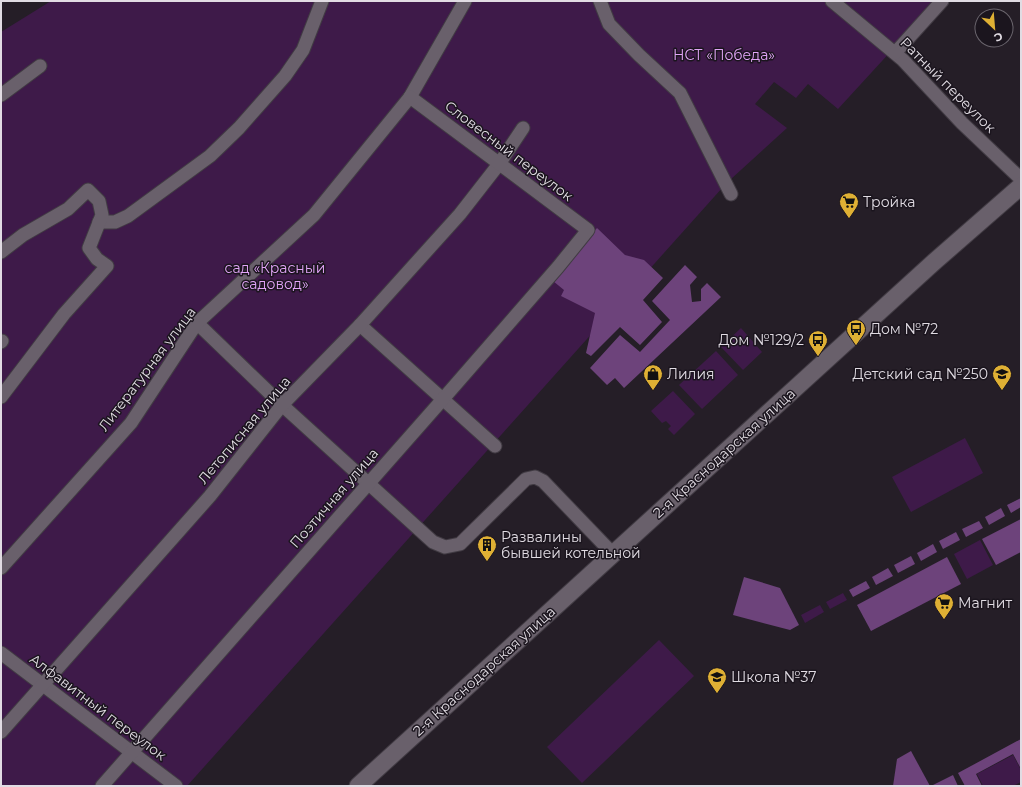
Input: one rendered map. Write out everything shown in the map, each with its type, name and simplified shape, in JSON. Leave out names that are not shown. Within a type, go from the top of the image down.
[{"type":"street","points":[[99,222],[115,222],[128,216],[210,156],[239,128],[285,76],[302,50],[322,1]]},
{"type":"street","name":"Литературная улица","points":[[1,568],[131,422],[197,323],[314,215],[410,97],[464,1]]},
{"type":"street","points":[[600,1],[609,24],[639,55],[680,92],[731,194]]},
{"type":"street","name":"Ратный переулок","points":[[832,1],[895,53],[962,123],[1021,179]]},
{"type":"street","points":[[895,53],[942,1]]},
{"type":"street","points":[[1,94],[40,66]]},
{"type":"street","name":"Словесный переулок","points":[[410,97],[588,230]]},
{"type":"street","name":"Летописная улица","points":[[1,732],[210,496],[282,405],[360,325],[460,214],[499,164],[523,128]]},
{"type":"street","name":"2-я Краснодарская улица","points":[[358,786],[934,262],[1021,186]]},
{"type":"street","points":[[1,252],[23,235],[68,209],[88,190],[99,202],[102,215],[90,248],[97,259],[107,266],[64,314],[1,397]]},
{"type":"street","name":"Поэтичная улица","points":[[102,786],[443,399],[558,267],[588,230]]},
{"type":"street","points":[[197,323],[282,405],[369,482],[433,542],[445,547],[460,544],[526,479],[535,477],[543,481],[613,554]]},
{"type":"street","points":[[360,325],[495,446]]},
{"type":"street","name":"Алфавитный переулок","points":[[1,653],[176,786]]},
{"type":"green space","name":"сад «Красный садовод»","points":[[51,1],[596,1],[678,95],[723,187],[187,786],[1,786],[1,32]]},
{"type":"green space","name":"НСТ «Победа»","points":[[604,1],[937,1],[838,109],[808,84],[796,98],[774,82],[755,104],[787,128],[731,179],[682,91],[611,23]]},
{"type":"green space","points":[[741,328],[762,352],[743,370],[721,347]]},
{"type":"green space","points":[[716,351],[738,375],[702,409],[679,385]]},
{"type":"green space","points":[[673,391],[695,414],[674,435],[668,429],[671,426],[666,421],[662,423],[651,411]]},
{"type":"green space","points":[[965,438],[983,473],[911,512],[892,477]]},
{"type":"green space","points":[[980,540],[993,565],[967,579],[954,554]]},
{"type":"green space","points":[[843,593],[847,600],[830,609],[826,602]]},
{"type":"green space","points":[[820,605],[824,612],[805,623],[801,615]]},
{"type":"green space","points":[[659,640],[694,676],[582,783],[547,747]]},
{"type":"green space","points":[[1013,755],[1021,770],[1021,782],[1013,786],[983,786],[977,774]]},
{"type":"shaded area","points":[[597,228],[625,255],[644,260],[663,278],[643,300],[662,322],[640,345],[620,327],[591,356],[586,353],[595,313],[561,296],[564,290],[553,281]]},
{"type":"shaded area","points":[[685,265],[697,277],[690,285],[692,302],[701,301],[701,289],[707,283],[721,297],[624,388],[615,378],[607,385],[590,368],[620,335],[640,352],[670,320],[652,301]]},
{"type":"shaded area","points":[[1021,498],[1021,507],[1011,513],[1007,505]]},
{"type":"shaded area","points":[[1001,508],[1005,516],[989,525],[985,517]]},
{"type":"shaded area","points":[[1021,519],[1021,552],[996,565],[982,539]]},
{"type":"shaded area","points":[[979,521],[983,528],[966,537],[962,529]]},
{"type":"shaded area","points":[[956,532],[960,540],[943,549],[939,541]]},
{"type":"shaded area","points":[[933,544],[937,552],[921,561],[917,553]]},
{"type":"shaded area","points":[[911,556],[915,564],[898,573],[894,565]]},
{"type":"shaded area","points":[[947,557],[961,584],[871,631],[857,605]]},
{"type":"shaded area","points":[[888,568],[893,576],[876,585],[872,577]]},
{"type":"shaded area","points":[[744,577],[780,588],[799,625],[790,630],[733,615]]},
{"type":"shaded area","points":[[866,581],[870,588],[853,597],[849,590]]},
{"type":"shaded area","points":[[1021,739],[1021,769],[1013,754],[976,774],[982,786],[965,786],[958,773]]},
{"type":"shaded area","points":[[911,751],[930,786],[893,786],[897,759]]},
{"type":"shaded area","points":[[953,775],[958,786],[931,786]]},
{"type":"place","name":"Тройка","points":[[849,219]]},
{"type":"place","name":"Дом №72","points":[[856,346]]},
{"type":"place","name":"Дом №129/2","points":[[818,357]]},
{"type":"place","name":"Лилия","points":[[653,391]]},
{"type":"place","name":"Детский сад №250","points":[[1002,391]]},
{"type":"place","name":"Развалины бывшей котельной","points":[[487,562]]},
{"type":"place","name":"Магнит","points":[[944,620]]},
{"type":"place","name":"Школа №37","points":[[717,694]]}]
